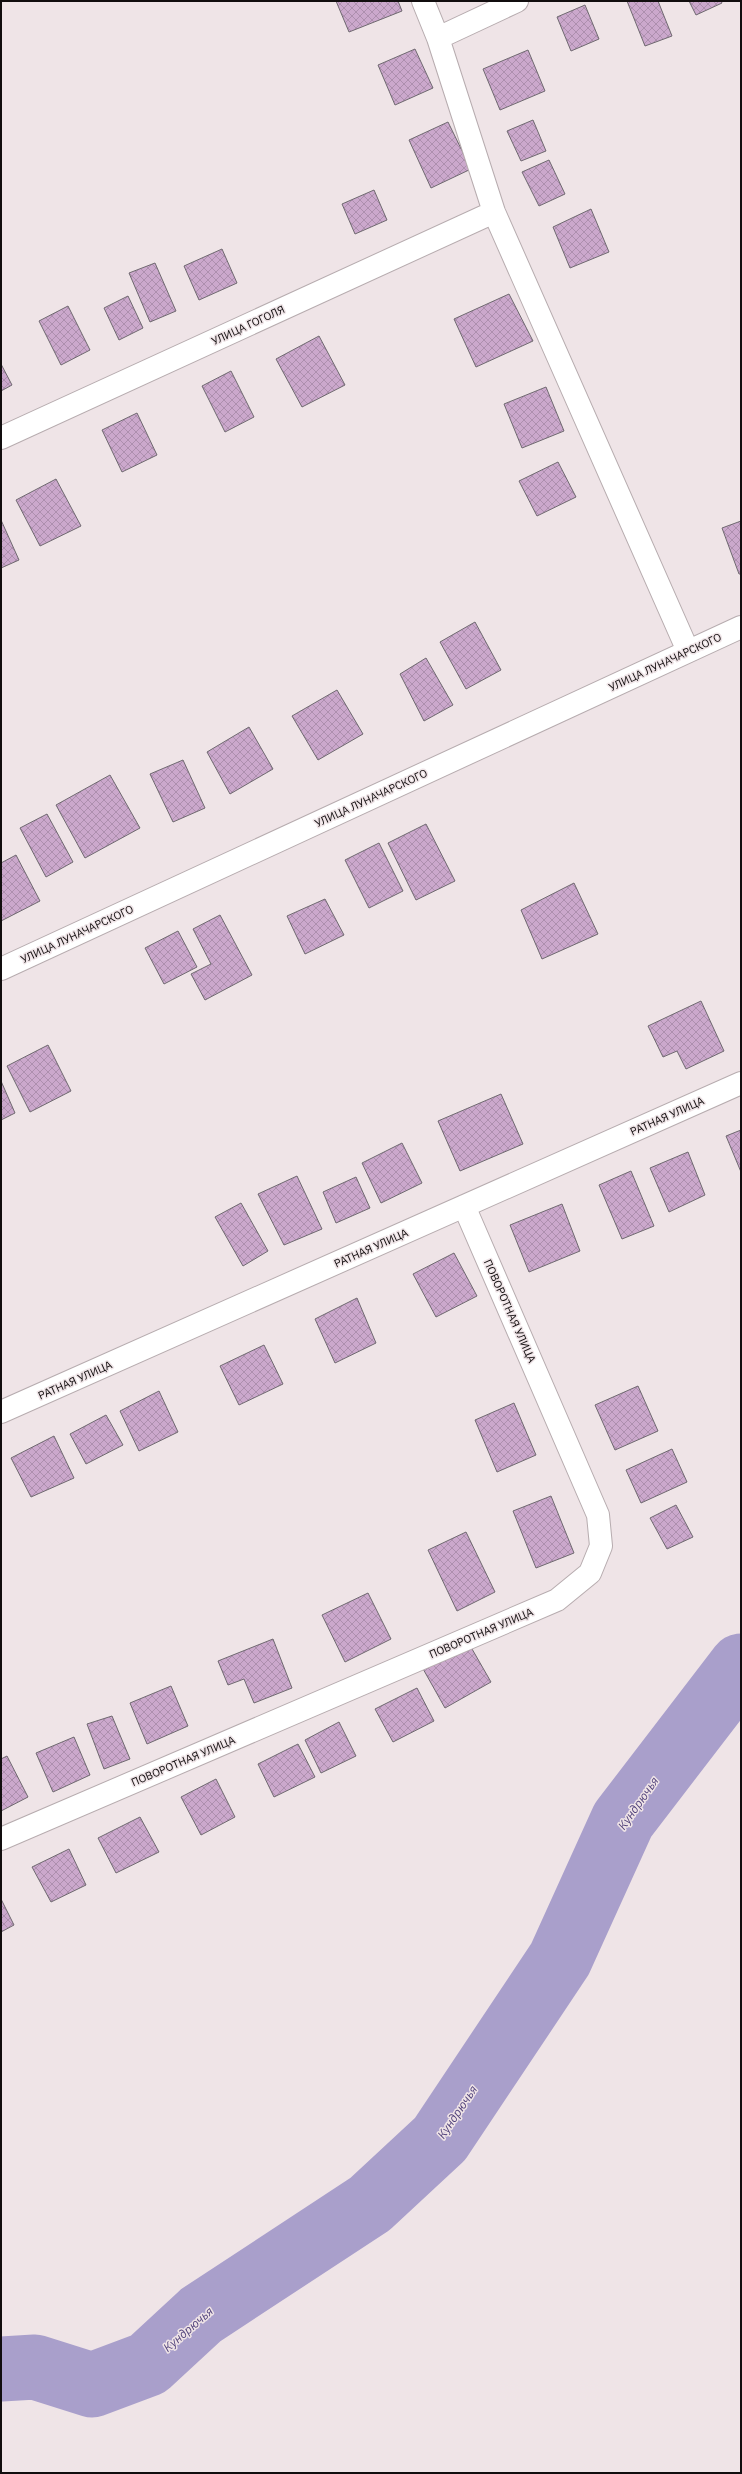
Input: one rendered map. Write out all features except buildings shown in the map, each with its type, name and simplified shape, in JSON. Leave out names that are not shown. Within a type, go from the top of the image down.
[{"type":"street","points":[[424,1],[438,38],[494,212],[688,651]]},
{"type":"street","points":[[438,38],[516,1]]},
{"type":"street","name":"УЛИЦА ГОГОЛЯ","points":[[1,438],[494,212]]},
{"type":"street","name":"УЛИЦА ЛУНАЧАРСКОГО","points":[[1,969],[741,627]]},
{"type":"street","name":"РАТНАЯ УЛИЦА","points":[[1,1412],[741,1083]]},
{"type":"street","name":"ПОВОРОТНАЯ УЛИЦА","points":[[1,1840],[557,1600],[590,1573],[601,1546],[598,1515],[464,1206]]},
{"type":"waterway","name":"Кундрючья","points":[[1,2369],[35,2367],[92,2385],[148,2364],[201,2315],[370,2204],[440,2139],[560,1959],[623,1820],[741,1666]]}]
